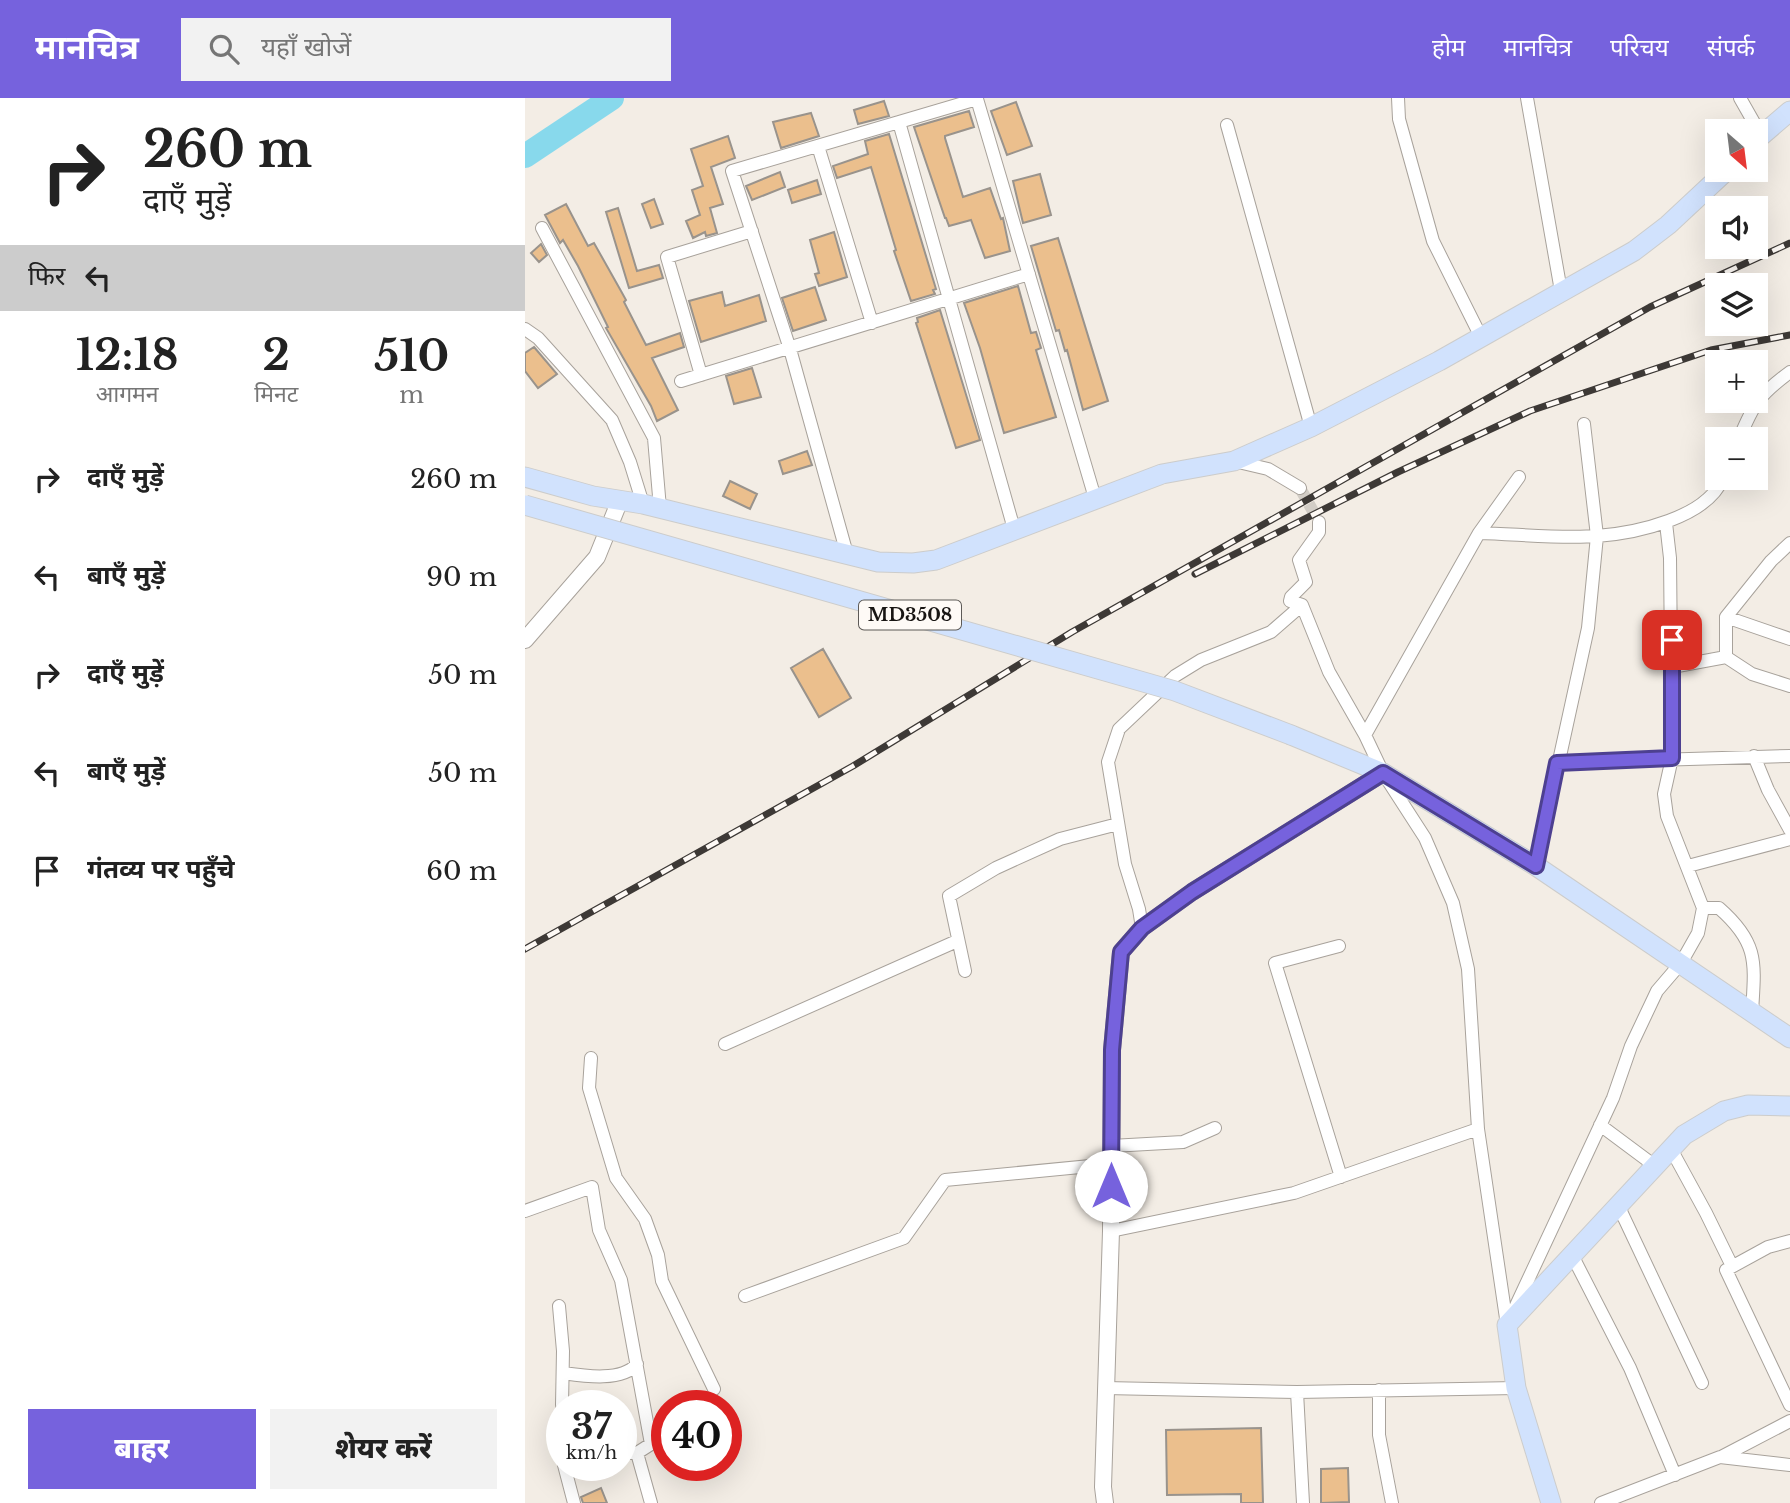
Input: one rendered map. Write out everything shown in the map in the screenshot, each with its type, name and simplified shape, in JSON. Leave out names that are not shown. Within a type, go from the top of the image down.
[{"type":"main road","points":[[1768,129],[1790,110]]},
{"type":"main road","points":[[525,477],[593,496],[651,506],[878,562],[913,563],[936,560],[1162,474],[1234,461],[1311,427],[1481,338],[1634,251],[1668,225],[1714,182]]},
{"type":"main road","name":"MD3508","points":[[525,505],[1175,691],[1383,773],[1536,866],[1790,1038]]},
{"type":"main road","points":[[1551,1503],[1516,1388],[1507,1325],[1684,1135],[1724,1111],[1748,1105],[1790,1106]]},
{"type":"street","points":[[1398,98],[1399,119],[1433,241],[1481,338]]},
{"type":"street","points":[[1527,98],[1561,291]]},
{"type":"street","points":[[1740,98],[1749,119]]},
{"type":"street","points":[[847,554],[790,349],[731,171],[977,99],[1095,498]]},
{"type":"street","points":[[899,122],[1014,529]]},
{"type":"street","points":[[1227,125],[1311,427]]},
{"type":"street","points":[[818,146],[872,323]]},
{"type":"street","points":[[542,228],[654,438],[651,506]]},
{"type":"street","points":[[701,375],[667,257],[751,231]]},
{"type":"street","points":[[681,381],[1029,274]]},
{"type":"street","points":[[525,330],[538,338],[612,420],[651,506]]},
{"type":"street","points":[[1744,427],[1765,390],[1790,372]]},
{"type":"street","points":[[1536,866],[1588,628],[1597,536],[1584,424]]},
{"type":"street","points":[[1234,461],[1268,469],[1300,488]]},
{"type":"street","points":[[1365,735],[1479,533],[1519,477]]},
{"type":"street","points":[[1479,533],[1597,536],[1666,523],[1703,503],[1716,490]]},
{"type":"street","points":[[525,640],[597,557],[620,500]]},
{"type":"street","points":[[1319,522],[1319,532],[1299,561],[1306,582],[1290,601],[1302,605],[1329,672],[1383,773],[1426,838],[1453,904],[1468,969],[1478,1129],[1507,1325]]},
{"type":"street","points":[[1507,1325],[1600,1125],[1631,1046],[1657,991],[1681,963],[1698,933],[1703,908],[1667,816],[1664,794],[1672,758],[1670,558],[1666,523]]},
{"type":"street","points":[[1726,657],[1726,617],[1771,561],[1790,543]]},
{"type":"street","points":[[1142,928],[1125,864],[1108,762],[1119,729],[1175,676],[1201,660],[1271,632],[1302,605]]},
{"type":"street","points":[[1726,617],[1790,639]]},
{"type":"street","points":[[1672,667],[1726,657],[1752,674],[1790,685]]},
{"type":"street","points":[[1754,756],[1768,790],[1790,830]]},
{"type":"street","points":[[1557,763],[1790,756]]},
{"type":"street","points":[[1105,1503],[1103,1487],[1111,1231],[1112,1050],[1121,952],[1142,928],[1192,892],[1383,773]]},
{"type":"street","points":[[965,971],[949,896],[996,868],[1060,839],[1118,824]]},
{"type":"street","points":[[1688,866],[1790,839]]},
{"type":"street","points":[[1703,908],[1719,908],[1745,936],[1755,969],[1752,1012]]},
{"type":"street","points":[[725,1044],[957,941]]},
{"type":"street","points":[[1339,946],[1275,963],[1341,1177]]},
{"type":"street","points":[[591,1058],[589,1088],[616,1178],[645,1219],[658,1255],[662,1281],[713,1389]]},
{"type":"street","points":[[1600,1125],[1655,1166]]},
{"type":"street","points":[[1111,1146],[1183,1142],[1215,1128]]},
{"type":"street","points":[[1111,1231],[1294,1193],[1478,1129]]},
{"type":"street","points":[[1671,1149],[1732,1266]]},
{"type":"street","points":[[745,1296],[904,1238],[945,1180],[1111,1164]]},
{"type":"street","points":[[525,1211],[616,1178]]},
{"type":"street","points":[[592,1187],[599,1230],[621,1280],[637,1364],[651,1444],[637,1453],[651,1503]]},
{"type":"street","points":[[1618,1205],[1702,1383]]},
{"type":"street","points":[[1790,1241],[1768,1247],[1726,1270],[1790,1405]]},
{"type":"street","points":[[1572,1255],[1630,1368],[1675,1475]]},
{"type":"street","points":[[559,1306],[563,1351],[562,1390]]},
{"type":"street","points":[[563,1373],[587,1376],[614,1374],[631,1371],[637,1364]]},
{"type":"street","points":[[1105,1388],[1297,1392],[1516,1388]]},
{"type":"street","points":[[1379,1391],[1379,1435],[1392,1503]]},
{"type":"street","points":[[1297,1392],[1303,1503]]},
{"type":"street","points":[[1601,1503],[1720,1457],[1790,1421]]},
{"type":"street","points":[[1720,1457],[1790,1465]]},
{"type":"street","points":[[568,1481],[574,1503]]},
{"type":"building","points":[[884,101],[889,116],[858,124],[854,110]]},
{"type":"building","points":[[1016,102],[1032,146],[1007,155],[991,111]]},
{"type":"building","points":[[969,111],[974,127],[945,138],[963,197],[990,188],[1001,219],[1003,218],[1010,251],[985,258],[971,220],[949,226],[914,127]]},
{"type":"building","points":[[811,113],[819,136],[781,148],[773,122]]},
{"type":"building","points":[[889,134],[936,289],[933,290],[935,294],[911,301],[871,167],[837,178],[833,166],[868,154],[865,141]]},
{"type":"building","points":[[728,136],[735,158],[711,167],[723,204],[710,208],[717,233],[706,236],[705,232],[693,238],[686,221],[700,215],[692,190],[703,186],[691,149]]},
{"type":"building","points":[[780,172],[785,187],[752,200],[746,186]]},
{"type":"building","points":[[1040,174],[1051,215],[1023,223],[1013,181]]},
{"type":"building","points":[[817,180],[821,194],[792,203],[788,190]]},
{"type":"building","points":[[654,199],[663,224],[651,228],[642,204]]},
{"type":"building","points":[[566,204],[588,246],[594,243],[626,300],[624,302],[646,345],[680,333],[684,347],[652,358],[678,410],[657,421],[606,328],[608,327],[578,266],[563,240],[560,243],[545,215]]},
{"type":"building","points":[[618,208],[637,271],[659,265],[663,278],[629,288],[606,212]]},
{"type":"building","points":[[834,232],[847,277],[819,286],[815,274],[819,273],[810,240]]},
{"type":"building","points":[[1058,238],[1108,401],[1083,410],[1067,350],[1065,351],[1059,330],[1056,331],[1031,246]]},
{"type":"building","points":[[541,244],[547,255],[539,262],[531,253]]},
{"type":"building","points":[[1018,286],[1031,333],[1036,332],[1041,348],[1036,350],[1056,417],[1004,433],[964,303]]},
{"type":"building","points":[[815,287],[826,320],[793,331],[782,298]]},
{"type":"building","points":[[722,292],[725,306],[759,295],[766,321],[701,342],[689,301]]},
{"type":"building","points":[[940,310],[980,440],[956,448],[916,323],[917,318]]},
{"type":"building","points":[[534,347],[557,374],[538,388],[525,371],[525,353]]},
{"type":"building","points":[[752,368],[761,397],[734,404],[726,376]]},
{"type":"building","points":[[807,451],[812,465],[783,474],[779,461]]},
{"type":"building","points":[[730,481],[757,494],[750,509],[723,496]]},
{"type":"building","points":[[823,649],[851,698],[819,717],[791,668]]},
{"type":"building","points":[[1261,1428],[1263,1503],[1241,1503],[1241,1494],[1167,1495],[1166,1430]]},
{"type":"building","points":[[1348,1468],[1349,1502],[1321,1503],[1321,1469]]},
{"type":"building","points":[[601,1488],[607,1503],[583,1503],[581,1497]]},
{"type":"waterway","points":[[525,156],[612,98]]},
{"type":"tunnel","points":[[1300,488],[1319,522]]},
{"type":"railway","points":[[525,949],[853,766],[1072,632],[1650,307],[1790,243]]},
{"type":"railway","points":[[1195,574],[1398,472],[1530,411],[1711,350],[1790,335]]},
{"type":"route","points":[[1111,1186],[1112,1050],[1121,952],[1142,928],[1192,892],[1383,773],[1536,866],[1557,763],[1672,758],[1672,640]]}]
